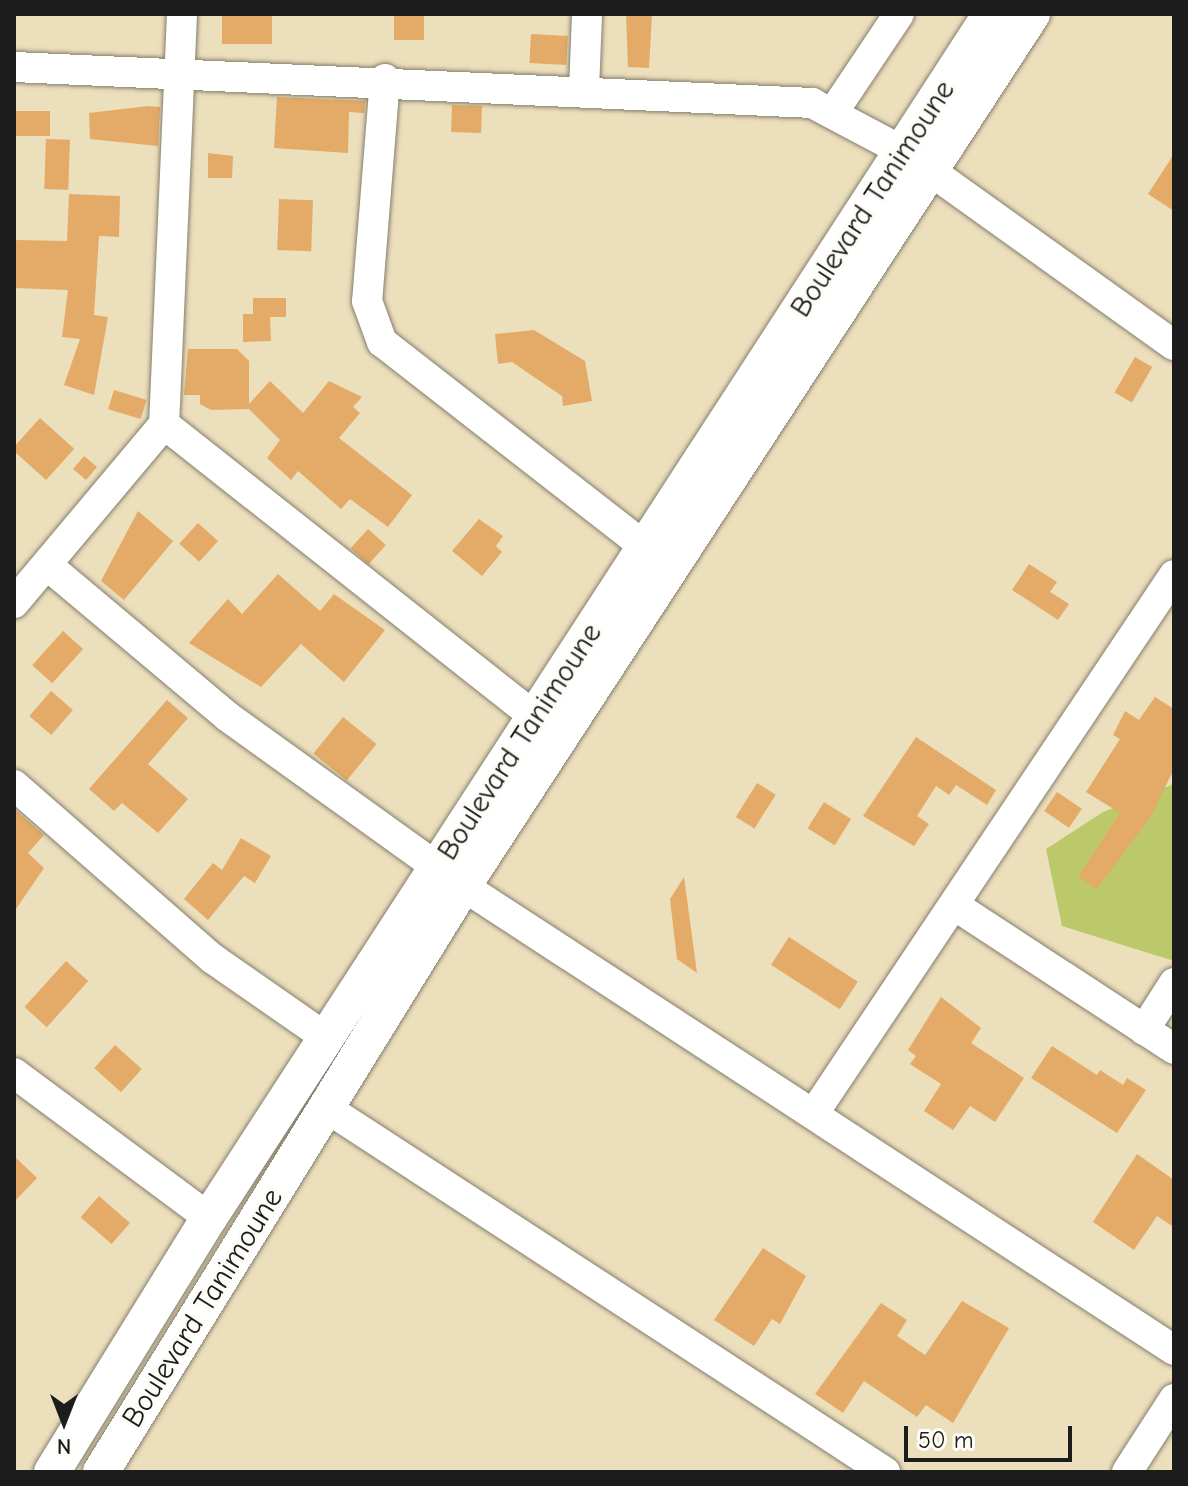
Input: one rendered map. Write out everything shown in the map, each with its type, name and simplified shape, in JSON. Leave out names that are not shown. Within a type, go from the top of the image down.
[{"type":"main road","name":"Boulevard Tanimoune","points":[[52,1472],[209,1218],[328,1039],[451,876],[918,162],[991,14]]},
{"type":"main road","name":"Boulevard Tanimoune","points":[[101,1472],[328,1109],[537,719],[647,548],[918,162],[1032,14]]},
{"type":"street","points":[[14,603],[164,424],[182,14]]},
{"type":"street","points":[[584,90],[587,14]]},
{"type":"street","points":[[834,111],[899,14]]},
{"type":"street","points":[[14,67],[385,79],[802,102],[834,111],[918,162],[1174,345]]},
{"type":"street","points":[[385,79],[367,301],[382,342],[647,548]]},
{"type":"street","points":[[164,424],[537,719]]},
{"type":"street","points":[[47,565],[228,717],[451,876],[1174,1350]]},
{"type":"street","points":[[814,1113],[1174,575]]},
{"type":"street","points":[[14,785],[213,959],[328,1039]]},
{"type":"street","points":[[954,905],[1174,1049]]},
{"type":"street","points":[[1144,1030],[1174,983]]},
{"type":"street","points":[[14,1073],[209,1218]]},
{"type":"street","points":[[328,1109],[885,1472]]},
{"type":"street","points":[[1127,1472],[1174,1399]]},
{"type":"green space","points":[[1174,784],[1174,961],[1062,926],[1046,849],[1103,812]]},
{"type":"building","points":[[222,14],[272,14],[272,44],[222,44]]},
{"type":"building","points":[[394,14],[424,14],[424,40],[394,40]]},
{"type":"building","points":[[626,14],[652,14],[649,68],[628,67]]},
{"type":"building","points":[[531,34],[568,36],[566,65],[529,63]]},
{"type":"building","points":[[277,97],[365,101],[364,113],[349,112],[348,153],[274,148]]},
{"type":"building","points":[[452,105],[482,106],[481,133],[451,132]]},
{"type":"building","points":[[160,107],[158,146],[90,139],[89,113]]},
{"type":"building","points":[[14,111],[50,111],[50,136],[14,136]]},
{"type":"building","points":[[46,139],[70,140],[68,190],[44,189]]},
{"type":"building","points":[[208,153],[233,156],[232,178],[208,178]]},
{"type":"building","points":[[1174,154],[1174,211],[1148,194]]},
{"type":"building","points":[[69,194],[120,196],[119,237],[99,236],[94,315],[108,317],[94,395],[64,385],[80,339],[62,337],[68,290],[14,288],[14,240],[67,241]]},
{"type":"building","points":[[279,199],[313,200],[311,251],[277,250]]},
{"type":"building","points":[[253,298],[286,298],[286,317],[270,317],[271,341],[243,342],[243,314],[253,314]]},
{"type":"building","points":[[534,330],[585,361],[592,401],[563,406],[562,396],[512,362],[498,364],[495,334]]},
{"type":"building","points":[[188,349],[237,349],[249,361],[249,404],[270,381],[303,413],[329,381],[362,397],[353,407],[360,413],[339,438],[412,495],[388,527],[350,499],[341,509],[298,471],[291,480],[267,458],[280,440],[249,409],[211,410],[200,404],[200,395],[184,395]]},
{"type":"building","points":[[1135,357],[1152,367],[1132,403],[1114,393]]},
{"type":"building","points":[[114,390],[147,400],[141,419],[108,409]]},
{"type":"building","points":[[40,418],[74,449],[46,480],[14,451],[14,447]]},
{"type":"building","points":[[84,456],[97,467],[86,480],[73,469]]},
{"type":"building","points":[[138,511],[173,541],[124,600],[101,581]]},
{"type":"building","points":[[479,519],[503,536],[496,546],[502,552],[482,576],[452,551]]},
{"type":"building","points":[[198,523],[218,541],[199,562],[179,544]]},
{"type":"building","points":[[368,529],[386,545],[368,564],[351,548]]},
{"type":"building","points":[[1029,564],[1057,582],[1050,592],[1069,604],[1058,620],[1012,590]]},
{"type":"building","points":[[278,574],[320,611],[334,594],[385,630],[344,682],[301,644],[261,687],[189,643],[228,599],[242,614]]},
{"type":"building","points":[[63,631],[83,649],[52,683],[32,665]]},
{"type":"building","points":[[51,691],[73,710],[51,735],[29,716]]},
{"type":"building","points":[[1155,697],[1174,709],[1174,769],[1151,816],[1097,889],[1078,876],[1120,813],[1086,792],[1120,739],[1113,735],[1125,711],[1139,720]]},
{"type":"building","points":[[167,700],[188,718],[148,764],[188,799],[158,833],[122,803],[114,811],[89,789]]},
{"type":"building","points":[[343,717],[376,744],[347,781],[313,754]]},
{"type":"building","points":[[916,737],[996,790],[987,805],[956,785],[949,795],[936,786],[917,816],[929,824],[914,846],[863,816]]},
{"type":"building","points":[[757,783],[776,795],[754,829],[736,817]]},
{"type":"building","points":[[1057,792],[1082,809],[1069,828],[1044,811]]},
{"type":"building","points":[[824,802],[851,819],[835,845],[808,828]]},
{"type":"building","points":[[14,809],[44,835],[28,853],[44,868],[14,912]]},
{"type":"building","points":[[241,838],[271,856],[255,883],[244,876],[208,920],[184,899],[213,863],[222,870]]},
{"type":"building","points":[[684,877],[697,973],[677,959],[670,899]]},
{"type":"building","points":[[789,937],[858,982],[840,1009],[771,965]]},
{"type":"building","points":[[66,961],[88,981],[47,1027],[25,1007]]},
{"type":"building","points":[[941,997],[981,1028],[971,1043],[1024,1078],[995,1122],[970,1106],[953,1130],[924,1111],[941,1084],[910,1064],[916,1056],[908,1050]]},
{"type":"building","points":[[115,1045],[142,1069],[121,1092],[94,1068]]},
{"type":"building","points":[[1052,1046],[1097,1075],[1100,1070],[1123,1085],[1127,1078],[1146,1090],[1117,1133],[1031,1078]]},
{"type":"building","points":[[1137,1154],[1174,1180],[1174,1227],[1157,1216],[1134,1250],[1093,1222]]},
{"type":"building","points":[[14,1156],[37,1178],[14,1202]]},
{"type":"building","points":[[99,1196],[130,1223],[112,1244],[81,1217]]},
{"type":"building","points":[[763,1248],[806,1276],[780,1324],[772,1319],[754,1346],[714,1320]]},
{"type":"building","points":[[962,1301],[1009,1328],[953,1423],[926,1405],[917,1417],[864,1381],[843,1413],[815,1394],[881,1303],[907,1320],[897,1336],[925,1355]]}]
